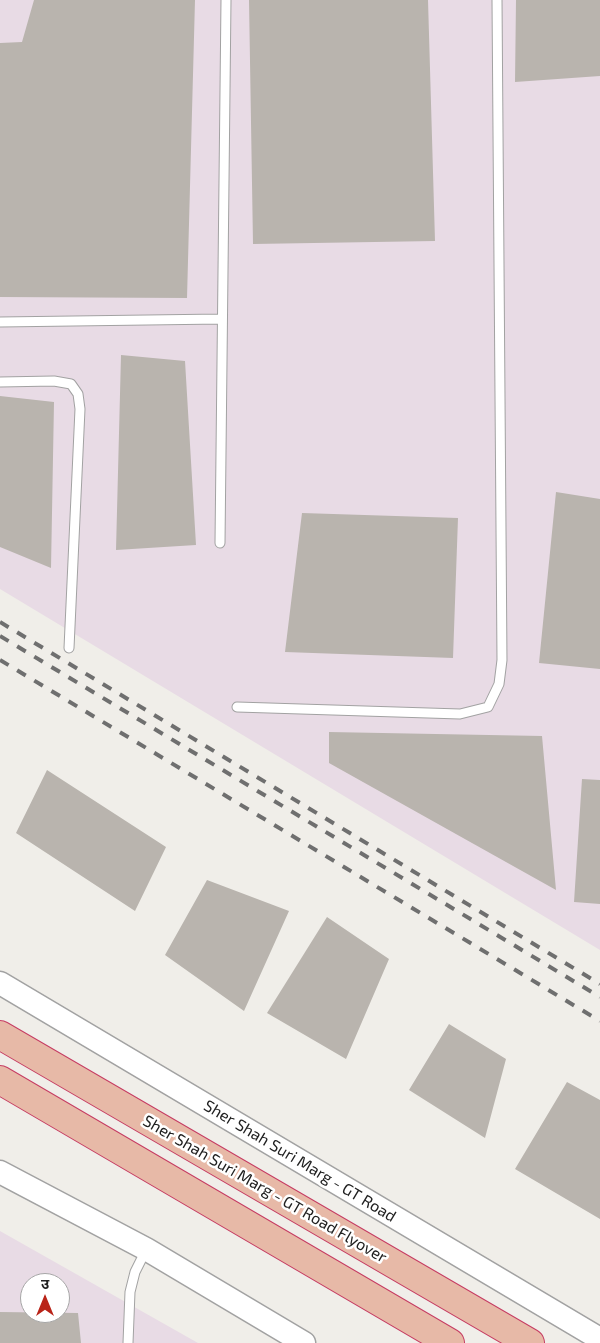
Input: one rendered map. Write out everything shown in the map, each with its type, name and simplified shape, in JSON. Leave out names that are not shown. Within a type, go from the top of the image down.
[{"type":"highway","name":"Sher Shah Suri Marg - GT Road Flyover","points":[[0,1034],[530,1343]]},
{"type":"highway","points":[[0,1080],[450,1343]]},
{"type":"street","name":"Sher Shah Suri Marg - GT Road","points":[[0,983],[600,1339]]},
{"type":"street","points":[[0,1172],[146,1249],[304,1343]]},
{"type":"lane","points":[[220,543],[226,0]]},
{"type":"lane","points":[[237,707],[460,714],[488,707],[499,684],[502,650],[498,0]]},
{"type":"lane","points":[[0,322],[221,319]]},
{"type":"lane","points":[[0,382],[54,382],[71,384],[78,394],[80,409],[69,648]]},
{"type":"lane","points":[[128,1343],[130,1292],[135,1272],[146,1249]]},
{"type":"shaded area","points":[[0,0],[600,0],[600,950],[0,589]]},
{"type":"shaded area","points":[[0,1231],[198,1343],[0,1343]]},
{"type":"building","points":[[34,0],[195,0],[187,298],[0,297],[0,43],[22,42]]},
{"type":"building","points":[[249,0],[428,0],[435,241],[253,244]]},
{"type":"building","points":[[516,0],[600,0],[600,76],[515,82]]},
{"type":"building","points":[[121,355],[185,361],[196,545],[116,550]]},
{"type":"building","points":[[0,396],[54,402],[51,568],[0,547]]},
{"type":"building","points":[[556,492],[600,499],[600,669],[539,663]]},
{"type":"building","points":[[302,513],[458,518],[453,658],[285,652]]},
{"type":"building","points":[[329,732],[542,736],[556,890],[329,763]]},
{"type":"building","points":[[47,770],[166,847],[135,911],[16,833]]},
{"type":"building","points":[[582,779],[600,780],[600,904],[574,902]]},
{"type":"building","points":[[207,880],[289,911],[244,1011],[165,955]]},
{"type":"building","points":[[327,917],[389,959],[346,1059],[267,1013]]},
{"type":"building","points":[[449,1024],[506,1059],[485,1138],[409,1090]]},
{"type":"building","points":[[567,1082],[600,1100],[600,1219],[515,1169]]},
{"type":"building","points":[[0,1312],[20,1312],[20,1323],[70,1323],[70,1313],[78,1313],[81,1343],[0,1343]]},
{"type":"railway","points":[[0,622],[600,984]]},
{"type":"railway","points":[[0,636],[600,997]]},
{"type":"railway","points":[[0,660],[600,1021]]}]
